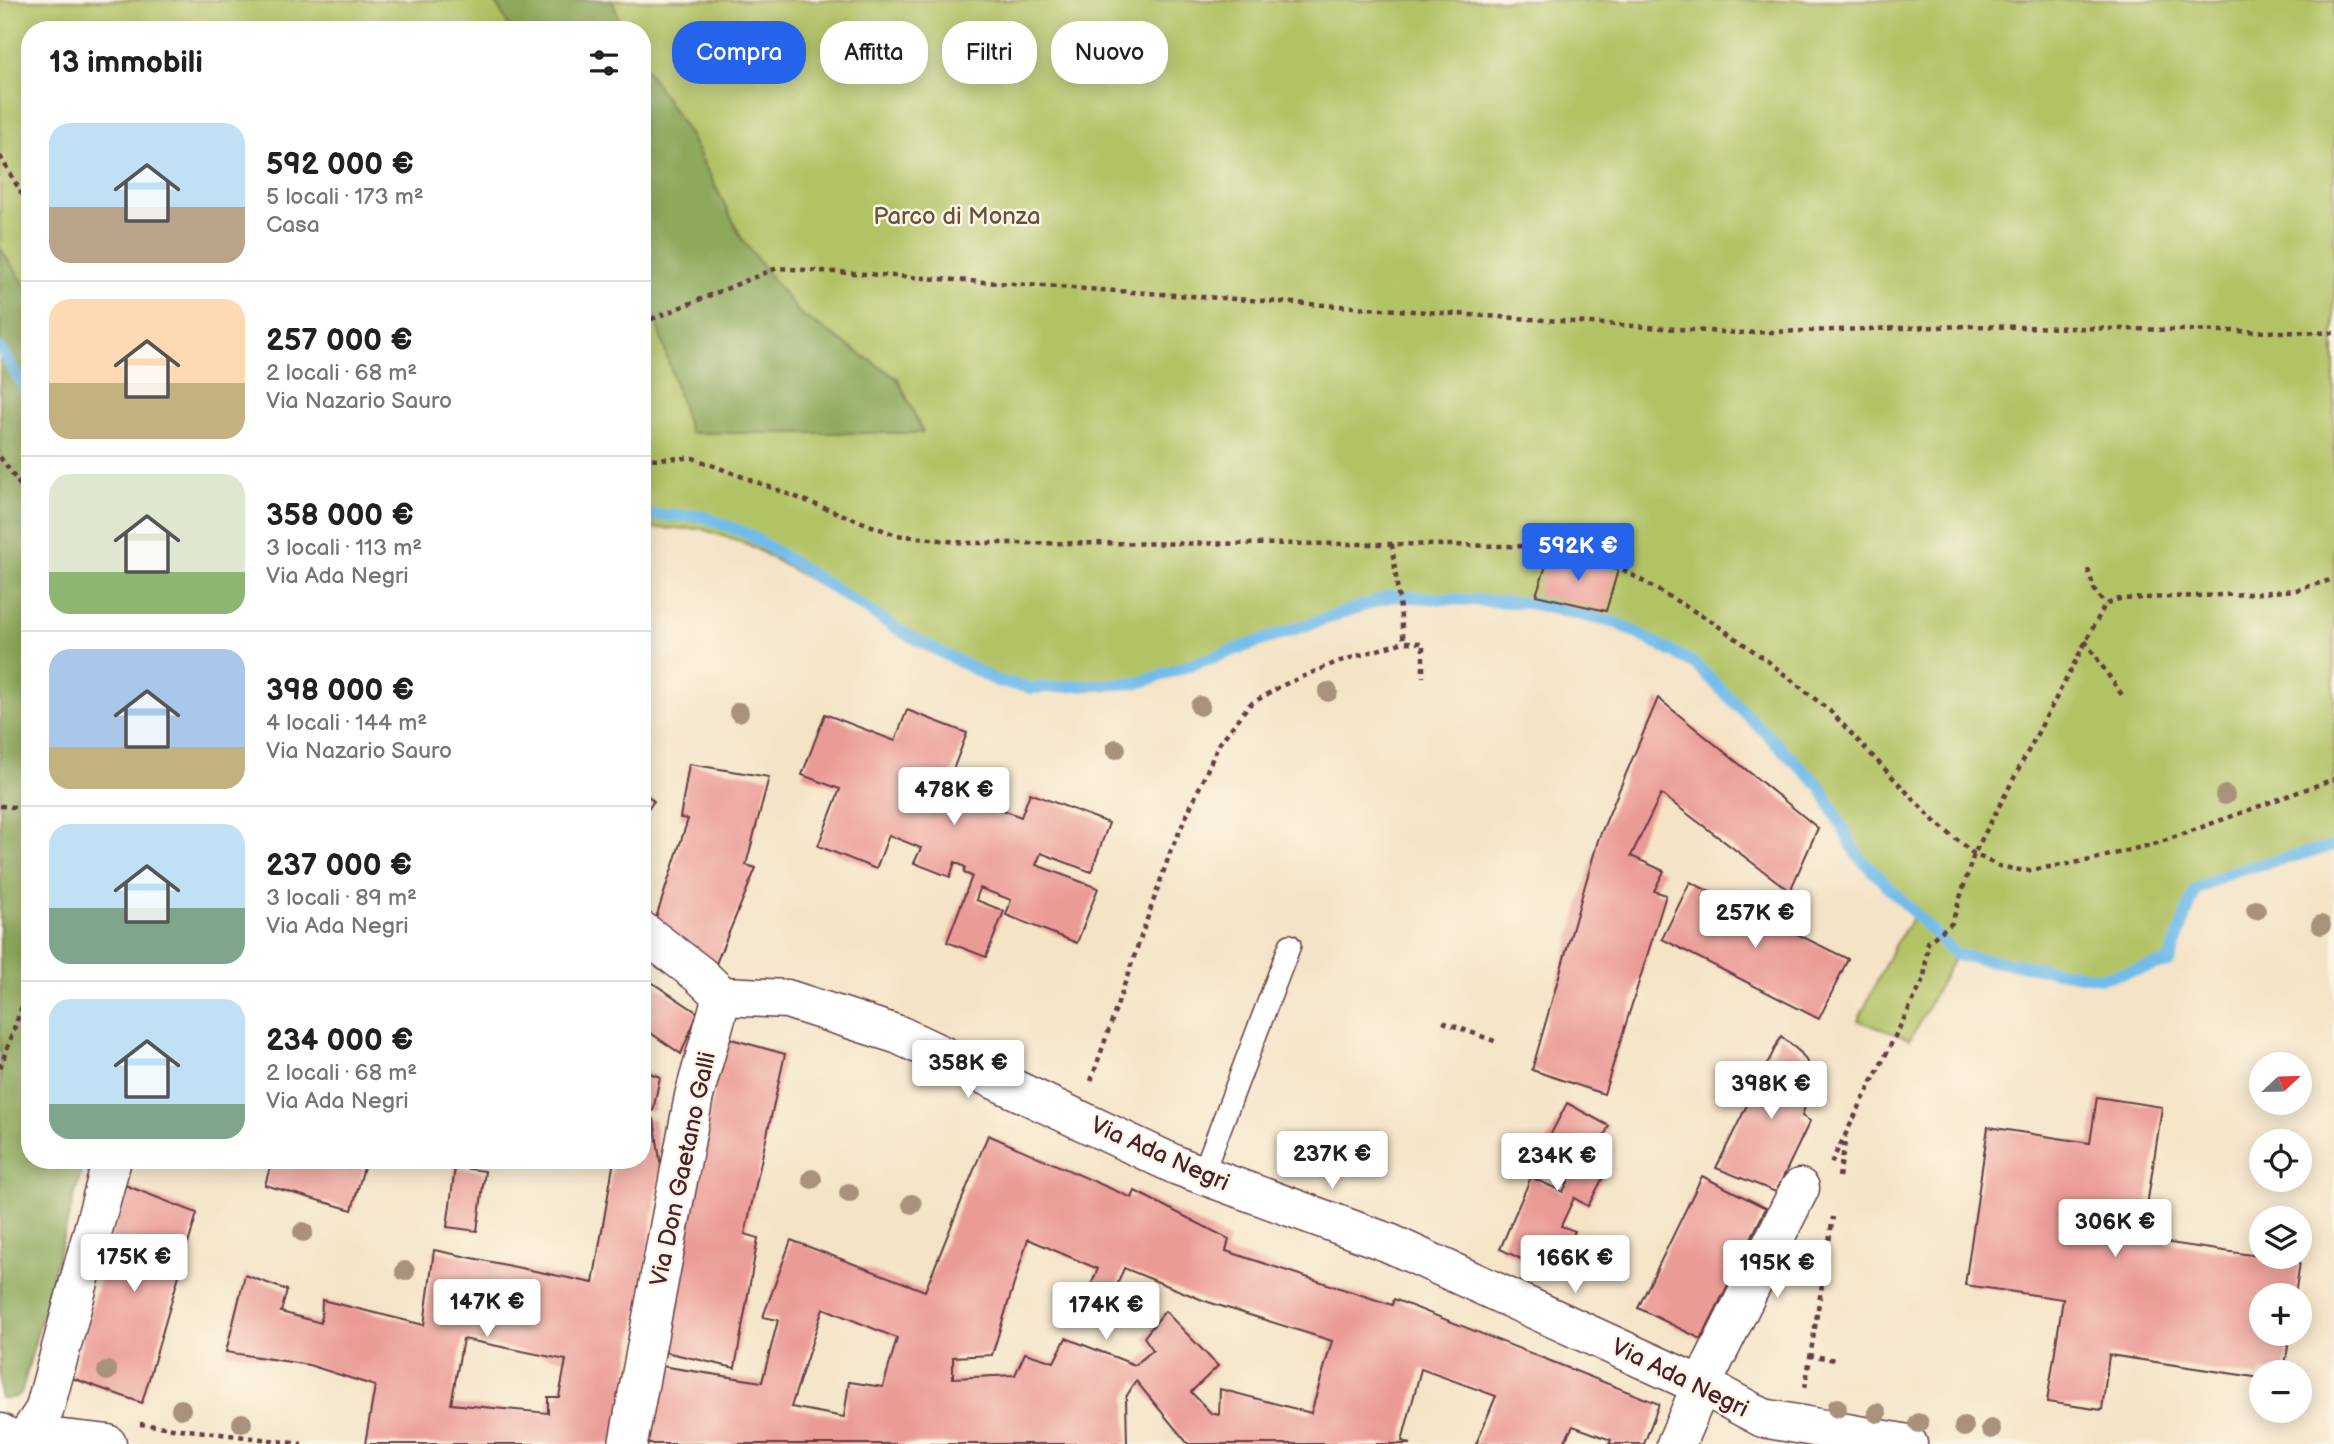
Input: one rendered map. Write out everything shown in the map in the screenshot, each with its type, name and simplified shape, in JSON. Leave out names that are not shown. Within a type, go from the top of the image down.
[{"type":"street","points":[[651,938],[701,975],[722,996]]},
{"type":"street","name":"Via Ada Negri","points":[[722,996],[787,999],[899,1035],[1202,1176],[1424,1258],[1701,1385],[1763,1418],[1908,1444]]},
{"type":"street","name":"Via Don Gaetano Galli","points":[[628,1444],[694,1096],[722,996]]},
{"type":"street","points":[[0,1433],[21,1444],[44,1411],[110,1169]]},
{"type":"street","points":[[1676,1444],[1701,1385],[1800,1188]]},
{"type":"street","points":[[30,1444],[117,1433]]},
{"type":"lane","points":[[1202,1176],[1290,945]]},
{"type":"path","points":[[0,156],[21,192]]},
{"type":"path","points":[[651,319],[777,268],[1738,333],[1969,326],[2334,333]]},
{"type":"path","points":[[0,457],[21,486]]},
{"type":"path","points":[[651,459],[693,458],[896,535],[966,543],[1392,544],[1558,548],[1603,558],[1711,621],[1769,662],[1830,711],[1934,821],[1974,854],[1999,866],[2025,871],[2091,860],[2161,842],[2334,779]]},
{"type":"path","points":[[1392,544],[1404,642]]},
{"type":"path","points":[[2088,569],[2094,589],[2105,605]]},
{"type":"path","points":[[1847,1130],[1924,979],[1928,942],[1952,923],[1974,854],[2105,605],[2119,599],[2296,590],[2334,579]]},
{"type":"path","points":[[1077,1118],[1171,850],[1219,744],[1249,705],[1281,686],[1337,662],[1404,642],[1423,643],[1423,677]]},
{"type":"path","points":[[2085,642],[2122,695]]},
{"type":"path","points":[[0,806],[21,807]]},
{"type":"path","points":[[0,1068],[21,1009]]},
{"type":"path","points":[[1443,1022],[1497,1042]]},
{"type":"path","points":[[1800,1426],[1825,1263]]},
{"type":"path","points":[[1809,1355],[1835,1360]]},
{"type":"path","points":[[117,1433],[302,1444]]},
{"type":"green space","name":"Parco di Monza","points":[[0,0],[2334,0],[2334,846],[2230,872],[2195,889],[2169,962],[2101,978],[1956,955],[1910,1039],[1858,1021],[1895,944],[1916,914],[1857,855],[1821,787],[1694,663],[1618,623],[1529,603],[1391,596],[1138,683],[1032,688],[997,681],[904,633],[749,545],[702,529],[651,528],[651,21],[21,21],[21,1169],[82,1169],[21,1393],[14,1398],[0,1398]]},
{"type":"green space","points":[[494,0],[612,0],[620,21],[506,21]]},
{"type":"green space","points":[[651,76],[690,136],[742,239],[799,313],[898,379],[923,433],[690,433],[651,311]]},
{"type":"green space","points":[[0,248],[21,279],[21,1169],[82,1169],[21,1393],[14,1397],[0,1398]]},
{"type":"building","points":[[1549,557],[1618,570],[1606,611],[1536,595]]},
{"type":"building","points":[[1658,698],[1818,828],[1790,891],[1661,794],[1631,856],[1664,871],[1654,891],[1666,895],[1604,1094],[1532,1070],[1598,840]]},
{"type":"building","points":[[907,710],[967,733],[946,788],[1021,817],[1030,793],[1109,823],[1091,872],[1041,853],[1036,865],[1098,888],[1077,943],[1006,915],[1011,900],[980,888],[976,900],[1004,911],[986,957],[947,942],[972,876],[964,873],[965,867],[955,862],[950,877],[914,863],[921,848],[889,835],[876,869],[818,846],[840,789],[802,775],[825,714],[895,741]]},
{"type":"building","points":[[689,764],[769,777],[746,865],[756,868],[715,966],[654,924],[688,819],[680,818]]},
{"type":"building","points":[[1690,882],[1848,959],[1819,1019],[1662,939]]},
{"type":"building","points":[[651,982],[698,1013],[681,1054],[651,1033]]},
{"type":"building","points":[[1781,1036],[1801,1053],[1807,1062],[1812,1084],[1802,1116],[1810,1121],[1776,1192],[1716,1168]]},
{"type":"building","points":[[724,1037],[785,1054],[745,1234],[758,1238],[735,1368],[665,1352],[687,1217]]},
{"type":"building","points":[[651,1074],[660,1077],[651,1111]]},
{"type":"building","points":[[2097,1097],[2162,1107],[2142,1239],[2249,1255],[2249,1269],[2299,1269],[2297,1283],[2249,1283],[2249,1346],[2288,1346],[2286,1360],[2249,1360],[2249,1376],[2109,1355],[2102,1410],[2047,1402],[2063,1299],[1965,1285],[1988,1127],[2090,1143]]},
{"type":"building","points":[[1567,1103],[1609,1126],[1590,1164],[1606,1172],[1588,1206],[1574,1198],[1561,1226],[1575,1231],[1556,1275],[1500,1249],[1531,1177],[1563,1192],[1576,1166],[1543,1149]]},
{"type":"building","points":[[651,1119],[654,1119],[661,1167],[616,1444],[365,1444],[375,1386],[309,1365],[226,1352],[245,1275],[287,1290],[281,1312],[321,1323],[322,1300],[424,1325],[434,1250],[593,1283],[612,1169],[651,1169]],"holes":[[[463,1339],[566,1360],[559,1397],[548,1397],[548,1413],[451,1404]]]},
{"type":"building","points":[[988,1135],[1132,1198],[1135,1191],[1229,1239],[1226,1251],[1392,1305],[1394,1299],[1659,1404],[1644,1444],[1609,1444],[1611,1440],[1573,1426],[1563,1444],[1476,1444],[1496,1396],[1421,1369],[1402,1441],[1411,1444],[1188,1444],[1136,1381],[1126,1397],[1127,1444],[644,1444],[661,1366],[762,1382],[778,1320],[763,1317],[791,1240],[925,1291]],"holes":[[[1028,1239],[1098,1269],[1091,1285],[1113,1295],[1124,1268],[1205,1301],[1332,1341],[1311,1413],[1220,1389],[1219,1415],[1211,1413],[1191,1392],[1218,1366],[1165,1311],[1144,1337],[1153,1350],[1135,1365],[1066,1338],[1054,1362],[1025,1353],[1015,1375],[953,1378],[953,1357],[992,1355]],[[823,1308],[897,1338],[883,1387],[849,1382],[844,1417],[791,1407]]]},
{"type":"building","points":[[269,1169],[363,1169],[352,1210],[265,1185]]},
{"type":"building","points":[[455,1169],[485,1171],[477,1231],[447,1227]]},
{"type":"building","points":[[1702,1176],[1766,1208],[1701,1339],[1638,1308]]},
{"type":"building","points":[[125,1185],[197,1213],[142,1403],[72,1378]]},
{"type":"waterway","points":[[0,348],[21,382]]},
{"type":"waterway","points":[[651,515],[702,516],[748,534],[904,633],[997,681],[1032,688],[1138,683],[1391,596],[1529,603],[1617,623],[1694,663],[1821,787],[1857,855],[1956,955],[2101,978],[2169,962],[2195,890],[2230,872],[2334,846]]}]
